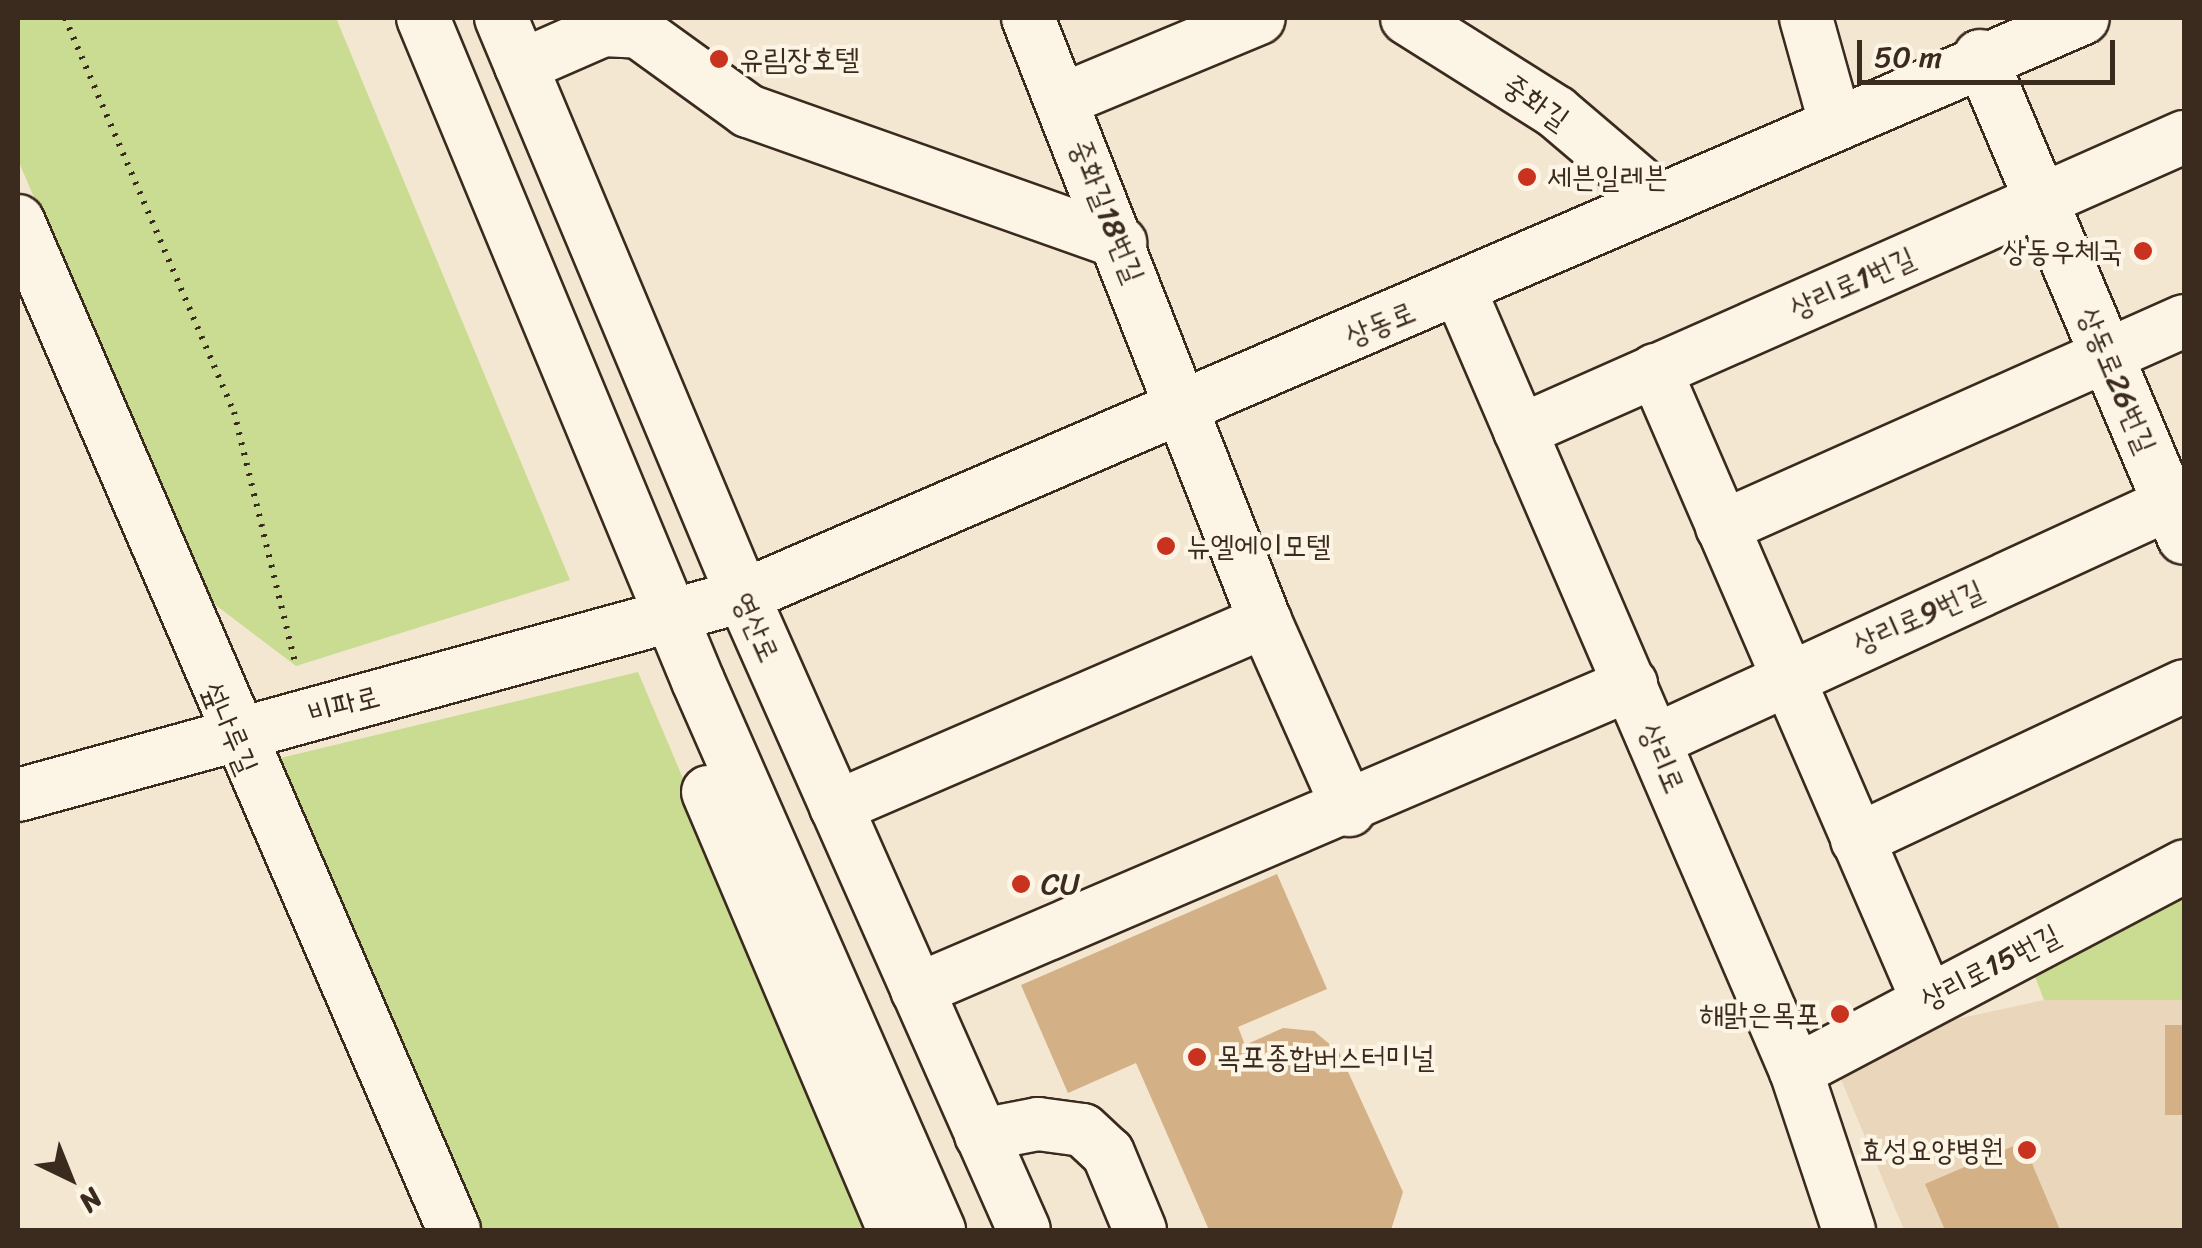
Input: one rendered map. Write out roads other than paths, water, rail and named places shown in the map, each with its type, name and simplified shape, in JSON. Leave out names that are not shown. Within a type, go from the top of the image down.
[{"type":"street","points":[[423,18],[672,620],[939,1230]]},
{"type":"street","name":"영산로","points":[[501,18],[743,596],[1024,1230]]},
{"type":"street","name":"중화길18번길","points":[[1028,18],[1184,404],[1265,622],[1349,810]]},
{"type":"street","points":[[1062,100],[1259,18]]},
{"type":"street","name":"중화길","points":[[1407,18],[1556,112],[1656,198]]},
{"type":"street","points":[[1806,18],[1834,118]]},
{"type":"street","name":"상동로","points":[[672,620],[743,596],[1184,404],[1460,292],[1834,118],[1980,56],[2083,18]]},
{"type":"street","points":[[521,66],[623,28],[656,40],[748,111],[1120,243]]},
{"type":"street","name":"상동로26번길","points":[[1980,56],[2105,352],[2180,513]]},
{"type":"street","name":"상리로1번길","points":[[1520,431],[2184,137]]},
{"type":"street","name":"섶나루길","points":[[22,244],[232,735],[454,1230]]},
{"type":"street","name":"상리로","points":[[1460,292],[1796,1071],[1849,1230]]},
{"type":"street","points":[[1722,527],[2105,352],[2184,321]]},
{"type":"street","points":[[1655,370],[1927,999]]},
{"type":"street","name":"상리로9번길","points":[[1654,740],[1785,676],[2180,513]]},
{"type":"street","points":[[672,620],[704,783],[894,1230]]},
{"type":"street","name":"비파로","points":[[18,795],[672,620]]},
{"type":"street","points":[[836,807],[1265,622]]},
{"type":"street","points":[[917,990],[1349,810],[1631,684]]},
{"type":"street","points":[[1857,840],[2184,686]]},
{"type":"street","name":"상리로15번길","points":[[1796,1071],[2184,866]]},
{"type":"street","points":[[981,1135],[1038,1124],[1083,1130],[1108,1153],[1140,1230]]},
{"type":"place","name":"유림장호텔","points":[[719,59]]},
{"type":"place","name":"세븐일레븐","points":[[1527,177]]},
{"type":"place","name":"상동우체국","points":[[2143,251]]},
{"type":"place","name":"뉴엘에이모텔","points":[[1166,546]]},
{"type":"place","name":"CU","points":[[1021,884]]},
{"type":"place","name":"해맑은목포","points":[[1840,1014]]},
{"type":"place","name":"목포종합버스터미널","points":[[1197,1057]]},
{"type":"place","name":"효성요양병원","points":[[2027,1150]]}]
